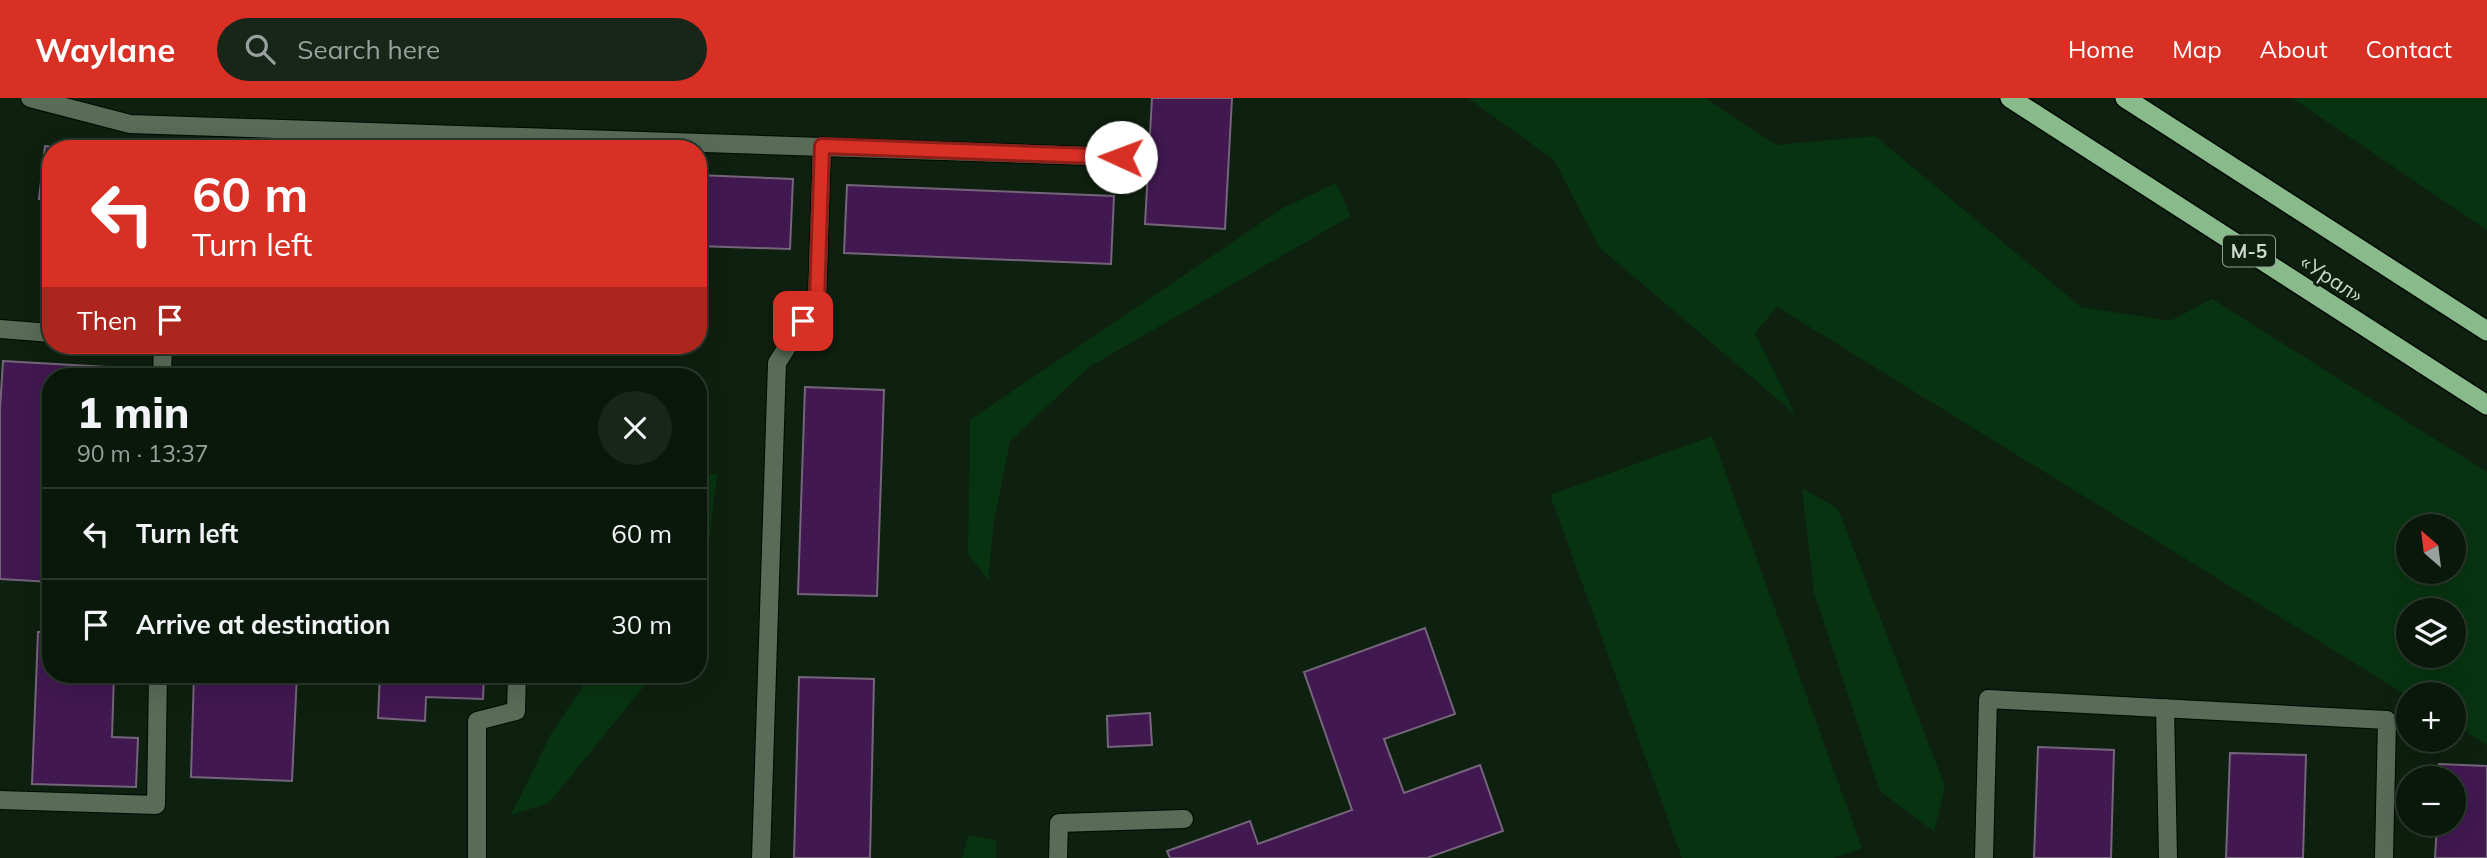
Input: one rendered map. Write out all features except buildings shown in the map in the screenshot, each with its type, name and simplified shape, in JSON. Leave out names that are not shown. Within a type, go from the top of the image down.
[{"type":"highway","name":"«Урал»","points":[[2010,98],[2487,405]]},
{"type":"highway","name":"«Урал»","points":[[2125,98],[2487,331]]},
{"type":"lane","points":[[30,98],[131,124],[634,140]]},
{"type":"lane","points":[[707,142],[1121,157]]},
{"type":"lane","points":[[761,858],[776,363],[817,300],[822,146]]},
{"type":"lane","points":[[0,329],[42,332]]},
{"type":"lane","points":[[0,800],[156,805],[158,683]]},
{"type":"lane","points":[[477,858],[477,721],[516,711],[517,683]]},
{"type":"lane","points":[[1984,858],[1988,699],[2387,720],[2384,858]]},
{"type":"lane","points":[[2165,708],[2168,858]]},
{"type":"lane","points":[[1058,858],[1059,822],[1184,819]]},
{"type":"green space","points":[[1468,98],[1705,98],[1776,145],[1875,136],[2081,307],[2170,321],[2212,299],[2487,472],[2487,745],[2466,732],[2466,682],[2396,682],[2396,689],[1777,307],[1755,333],[1795,414],[1599,247],[1554,160]]},
{"type":"green space","points":[[2292,98],[2487,98],[2487,230]]},
{"type":"green space","points":[[1336,183],[1351,216],[1089,367],[1010,441],[994,521],[988,580],[968,554],[970,420],[1283,208]]},
{"type":"green space","points":[[1712,436],[1862,848],[1834,858],[1682,858],[1550,495]]},
{"type":"green space","points":[[707,474],[717,474],[707,559]]},
{"type":"green space","points":[[1802,488],[1838,509],[1945,786],[1934,832],[1880,791],[1814,592]]},
{"type":"green space","points":[[585,683],[647,683],[549,803],[511,815],[551,734]]},
{"type":"green space","points":[[968,835],[996,840],[996,858],[962,858]]},
{"type":"route","points":[[803,321],[817,300],[822,146],[1121,157]]}]
